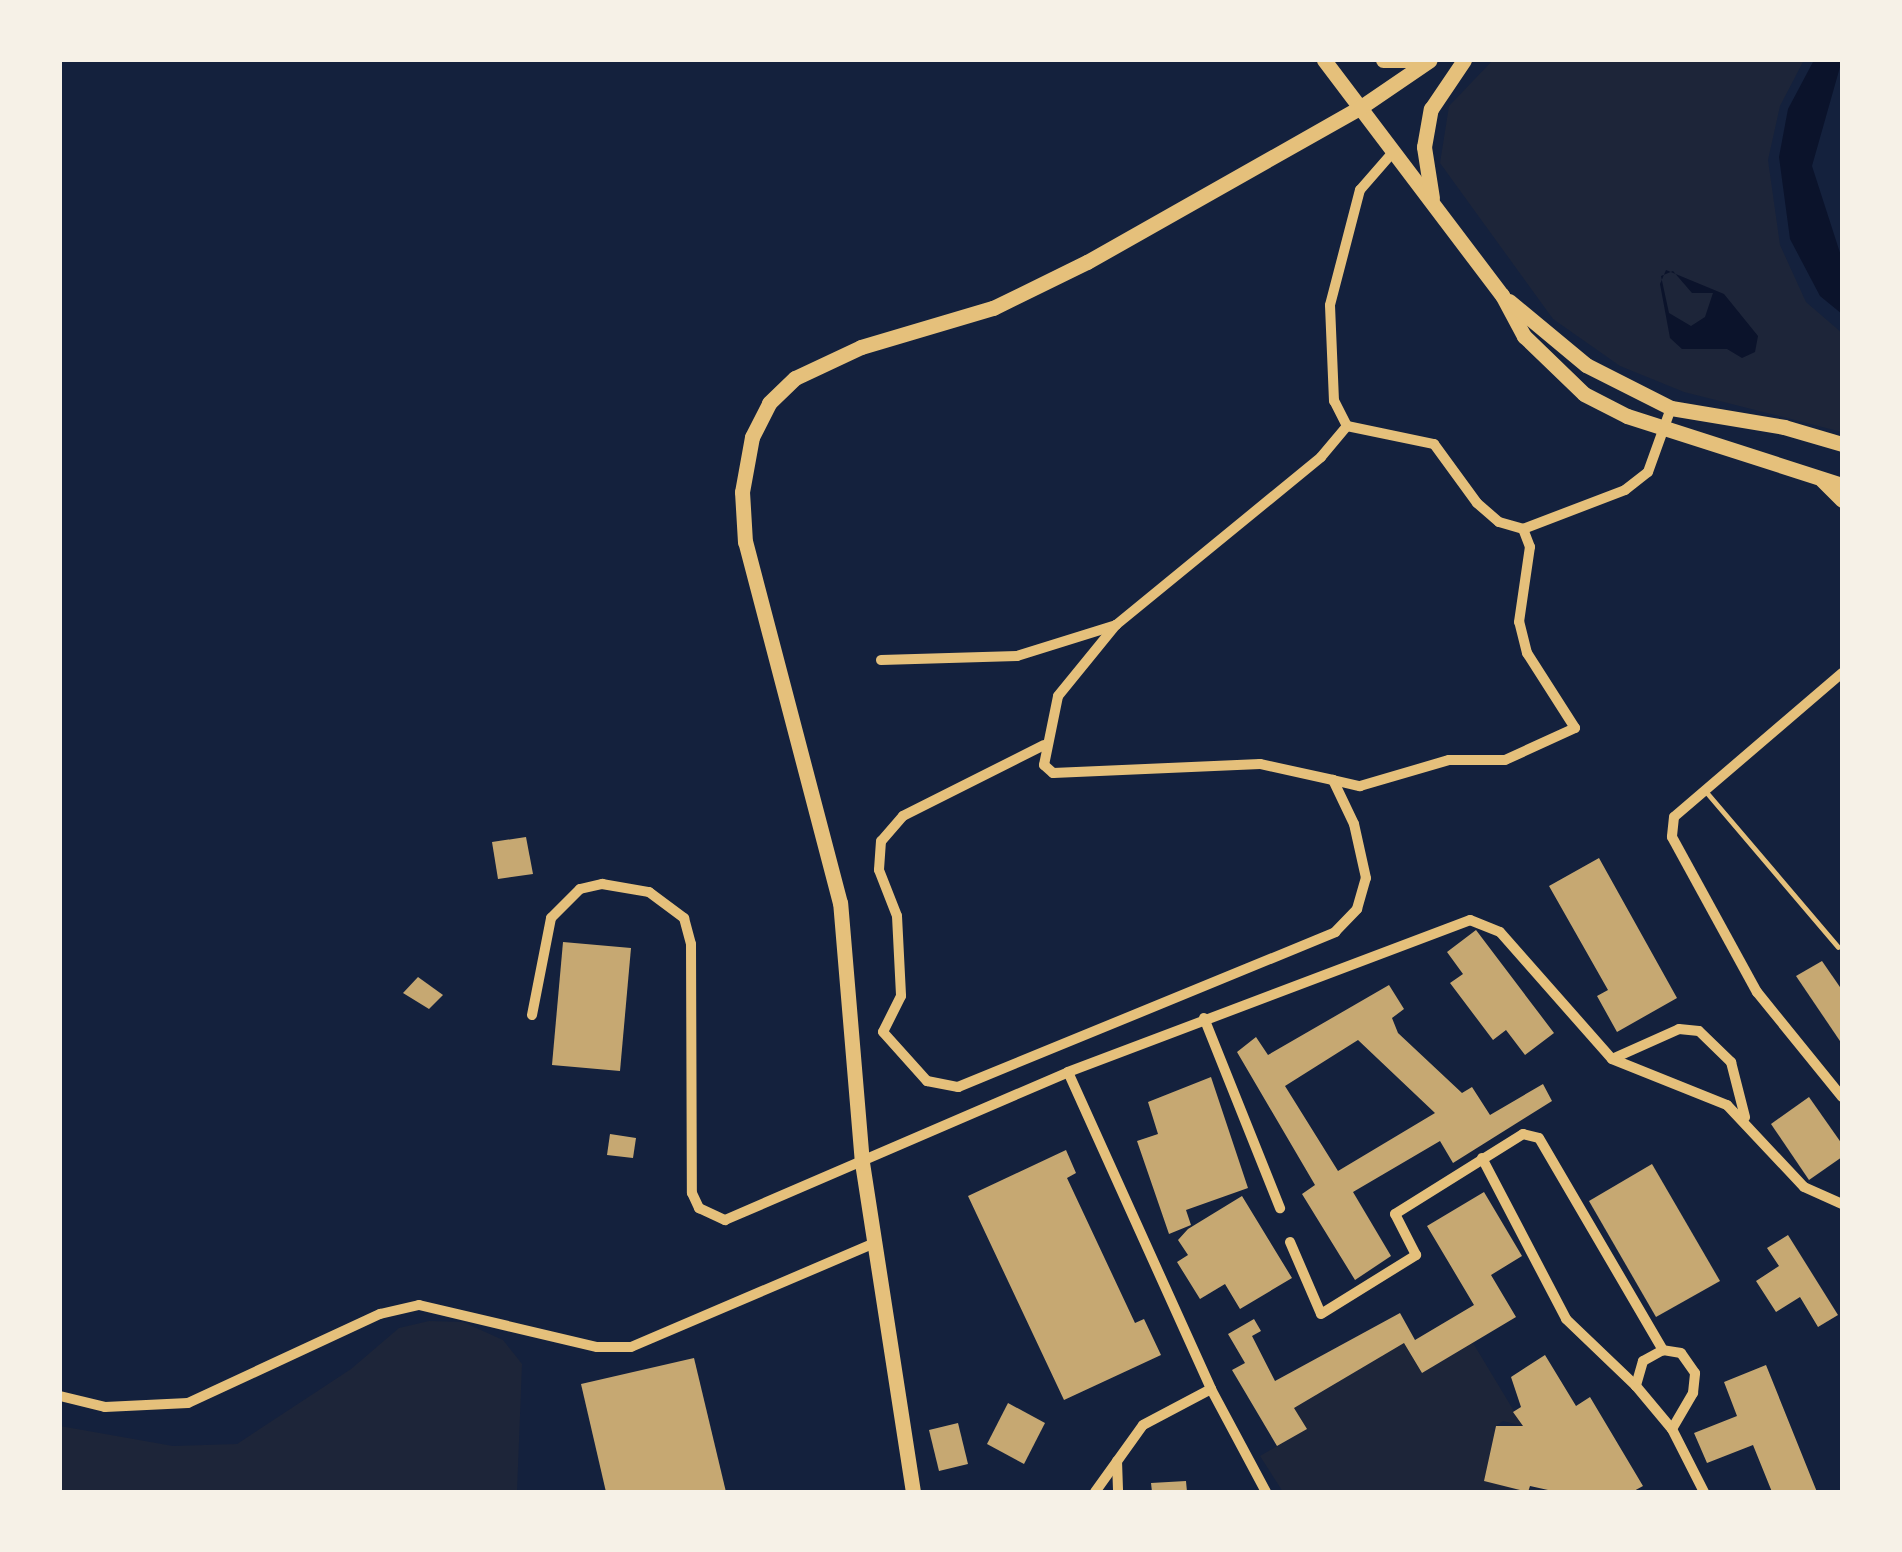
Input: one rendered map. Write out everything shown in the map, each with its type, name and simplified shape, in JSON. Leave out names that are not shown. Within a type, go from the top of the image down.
[{"type":"main road","points":[[1324,60],[1502,295],[1524,336],[1558,372],[1598,402],[1662,428],[1812,470],[1842,484]]},
{"type":"main road","points":[[1383,60],[1412,60]]},
{"type":"main road","points":[[913,1492],[872,1244],[840,903],[745,542],[742,492],[752,437],[769,403],[794,378],[861,347],[994,308],[1360,107],[1430,60]]},
{"type":"main road","points":[[1433,202],[1424,147],[1431,109],[1464,60]]},
{"type":"main road","points":[[1502,295],[1586,365],[1671,408],[1784,427],[1842,444]]},
{"type":"main road","points":[[1812,470],[1842,500]]},
{"type":"street","points":[[1394,151],[1360,190],[1330,304],[1334,400],[1348,426],[1434,444],[1477,502],[1498,522],[1523,529],[1625,490],[1648,472],[1671,408]]},
{"type":"street","points":[[1348,426],[1321,457],[1116,625],[1058,696],[1044,745],[1044,764],[1054,773],[1260,764],[1360,786],[1449,760],[1504,760],[1574,728],[1527,653],[1518,622],[1530,547],[1523,529]]},
{"type":"street","points":[[881,660],[1016,656],[1116,625]]},
{"type":"street","points":[[1842,673],[1674,817],[1672,837],[1756,992],[1842,1097]]},
{"type":"street","points":[[1044,745],[903,816],[880,841],[879,870],[896,916],[902,996],[883,1032],[927,1081],[958,1087],[1335,932],[1358,909],[1366,878],[1354,824],[1333,780]]},
{"type":"street","points":[[532,1015],[551,918],[580,888],[602,884],[650,892],[684,918],[692,944],[690,1172],[699,1208],[712,1217],[738,1218],[1068,1072],[1470,920],[1500,932],[1612,1059],[1745,1117]]},
{"type":"street","points":[[1204,1018],[1280,1208]]},
{"type":"street","points":[[1612,1059],[1679,1028],[1700,1031],[1731,1062],[1745,1117],[1804,1187],[1842,1204]]},
{"type":"street","points":[[1068,1072],[1211,1390],[1266,1492]]},
{"type":"street","points":[[1290,1242],[1321,1314],[1416,1254],[1396,1214],[1523,1134],[1539,1138],[1663,1350]]},
{"type":"street","points":[[1482,1158],[1566,1320],[1636,1386],[1672,1429],[1704,1492]]},
{"type":"street","points":[[60,1396],[106,1406],[188,1403],[380,1314],[418,1306],[597,1347],[631,1347],[872,1244]]},
{"type":"street","points":[[1636,1386],[1643,1362],[1663,1350],[1681,1353],[1694,1373],[1694,1392],[1672,1429]]},
{"type":"street","points":[[1095,1492],[1143,1425],[1211,1390]]},
{"type":"street","points":[[1117,1460],[1118,1492]]},
{"type":"lane","points":[[1705,790],[1838,947]]},
{"type":"shaded area","points":[[1493,60],[1804,60],[1780,106],[1768,160],[1780,245],[1806,302],[1842,333],[1842,432],[1684,392],[1620,366],[1553,319],[1440,163],[1449,106]]},
{"type":"shaded area","points":[[1814,60],[1842,60],[1812,166],[1842,259],[1842,314],[1820,296],[1790,239],[1779,157],[1788,109]]},
{"type":"shaded area","points":[[1676,274],[1724,294],[1758,336],[1755,352],[1742,358],[1727,349],[1682,349],[1670,338],[1662,280],[1669,313],[1691,326],[1705,317],[1713,293],[1692,293]]},
{"type":"shaded area","points":[[429,1321],[463,1322],[503,1340],[522,1364],[517,1492],[60,1492],[60,1426],[173,1446],[237,1444],[351,1369],[399,1328]]},
{"type":"shaded area","points":[[1404,1343],[1422,1373],[1473,1343],[1523,1426],[1503,1421],[1496,1426],[1484,1481],[1557,1492],[1283,1492],[1260,1456],[1307,1429],[1294,1408]]},
{"type":"building","points":[[526,837],[533,874],[498,879],[492,842]]},
{"type":"building","points":[[1599,858],[1677,998],[1617,1032],[1597,996],[1608,990],[1549,886]]},
{"type":"building","points":[[1476,930],[1554,1033],[1525,1055],[1506,1030],[1493,1040],[1450,983],[1463,974],[1447,952]]},
{"type":"building","points":[[563,942],[631,948],[620,1071],[552,1065]]},
{"type":"building","points":[[1822,961],[1842,990],[1842,1044],[1796,976]]},
{"type":"building","points":[[418,977],[443,995],[429,1009],[403,993]]},
{"type":"building","points":[[1389,985],[1404,1009],[1392,1018],[1398,1033],[1462,1093],[1472,1087],[1490,1115],[1543,1084],[1552,1101],[1453,1163],[1440,1141],[1353,1192],[1391,1256],[1355,1280],[1302,1194],[1315,1185],[1237,1052],[1256,1037],[1268,1055]],"holes":[[[1358,1040],[1435,1113],[1338,1171],[1285,1086]]]},
{"type":"building","points":[[1211,1077],[1248,1188],[1186,1210],[1191,1225],[1169,1234],[1137,1141],[1158,1134],[1148,1102]]},
{"type":"building","points":[[1809,1097],[1842,1144],[1842,1157],[1809,1180],[1771,1124]]},
{"type":"building","points":[[610,1134],[636,1138],[633,1158],[607,1155]]},
{"type":"building","points":[[1066,1150],[1076,1173],[1067,1178],[1135,1323],[1144,1319],[1161,1355],[1064,1400],[968,1196]]},
{"type":"building","points":[[1652,1164],[1720,1281],[1656,1317],[1589,1201]]},
{"type":"building","points":[[1484,1192],[1522,1256],[1491,1275],[1516,1317],[1422,1373],[1404,1343],[1294,1408],[1307,1429],[1277,1446],[1232,1370],[1245,1363],[1228,1334],[1254,1319],[1261,1331],[1252,1336],[1275,1381],[1400,1313],[1415,1340],[1474,1305],[1427,1226]]},
{"type":"building","points":[[1242,1196],[1292,1278],[1240,1309],[1225,1284],[1200,1299],[1177,1262],[1188,1255],[1178,1240],[1188,1229]]},
{"type":"building","points":[[1788,1235],[1838,1315],[1818,1327],[1800,1297],[1776,1312],[1756,1281],[1779,1266],[1767,1248]]},
{"type":"building","points":[[1545,1355],[1576,1406],[1590,1397],[1643,1486],[1632,1492],[1557,1492],[1530,1486],[1528,1492],[1484,1481],[1496,1426],[1523,1426],[1513,1412],[1521,1407],[1511,1377]]},
{"type":"building","points":[[694,1358],[726,1492],[606,1492],[581,1384]]},
{"type":"building","points":[[1766,1365],[1817,1492],[1772,1492],[1753,1445],[1707,1463],[1694,1433],[1737,1416],[1724,1382]]},
{"type":"building","points":[[1008,1403],[1045,1423],[1024,1464],[987,1444]]},
{"type":"building","points":[[958,1423],[968,1464],[939,1471],[929,1430]]},
{"type":"building","points":[[1186,1481],[1187,1492],[1152,1492],[1151,1483]]}]
